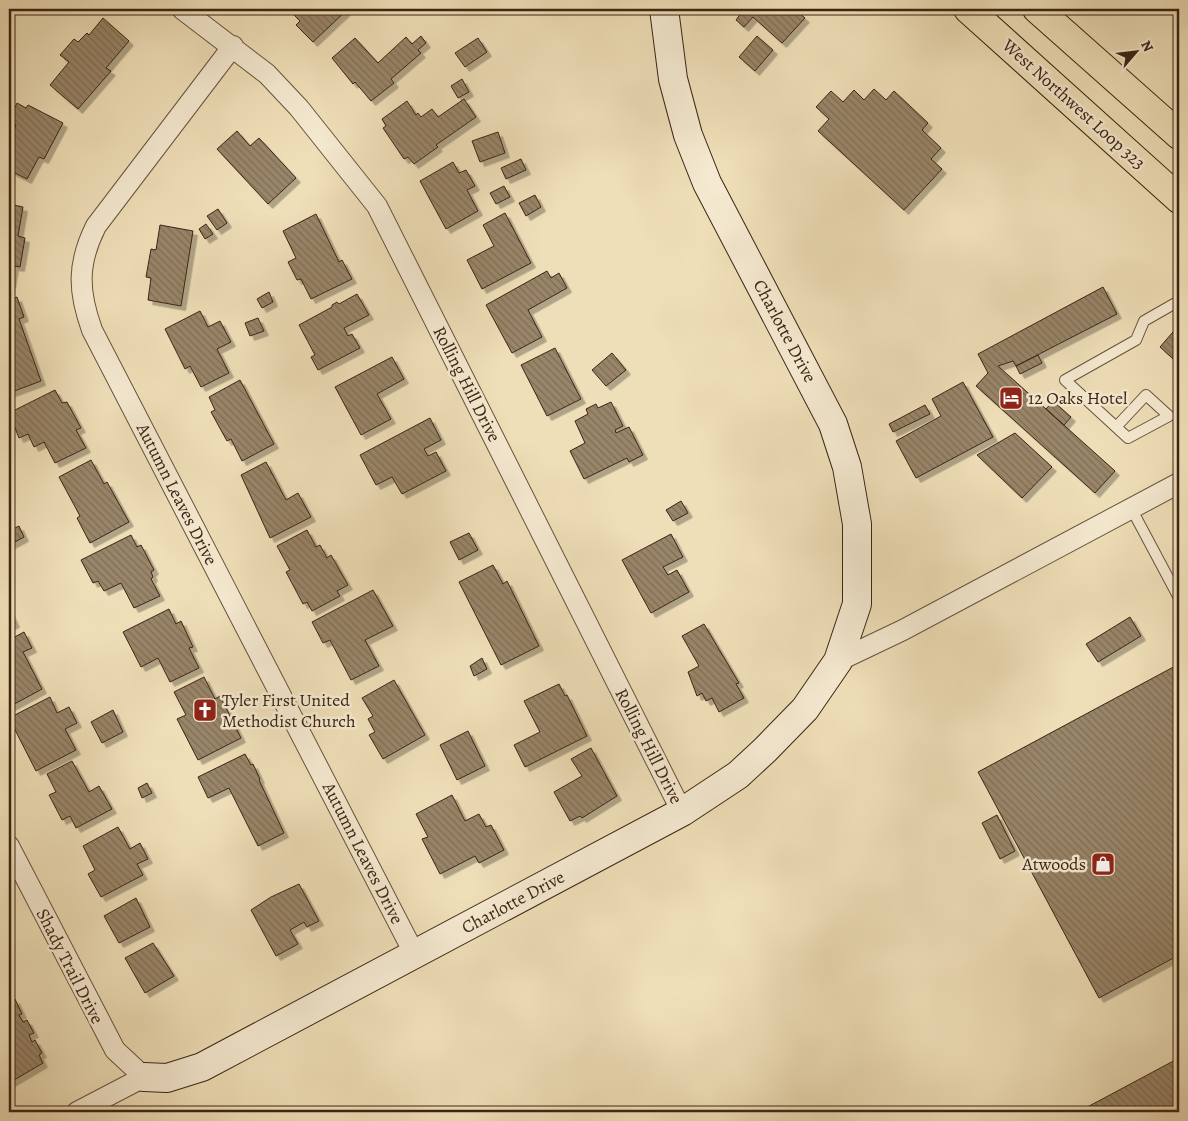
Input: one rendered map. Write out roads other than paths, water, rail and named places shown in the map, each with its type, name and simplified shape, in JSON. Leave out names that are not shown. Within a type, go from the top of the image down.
[{"type":"highway","name":"West Northwest Loop 323","points":[[968,9],[1179,199]]},
{"type":"highway","points":[[1037,9],[1179,136]]},
{"type":"street","name":"Rolling Hill Drive","points":[[182,9],[233,46],[267,74],[299,108],[377,206],[682,812]]},
{"type":"street","name":"Charlotte Drive","points":[[144,1077],[167,1078],[202,1067],[682,812],[738,775],[765,750],[805,709],[838,660],[857,604],[857,524],[847,467],[833,424],[707,183],[688,135],[673,79],[664,9]]},
{"type":"street","name":"Autumn Leaves Drive","points":[[233,46],[96,226],[87,244],[80,273],[82,302],[92,330],[415,955]]},
{"type":"street","points":[[838,660],[903,630],[1179,483]]},
{"type":"street","name":"Shady Trail Drive","points":[[9,846],[115,1050],[144,1077]]},
{"type":"street","points":[[77,1112],[144,1077]]},
{"type":"lane","points":[[1116,427],[1146,395],[1169,416],[1128,438],[1064,380],[1136,340],[1144,321],[1179,301]]},
{"type":"lane","points":[[1131,508],[1179,598]]},
{"type":"place","name":"12 Oaks Hotel","points":[[1011,398]]},
{"type":"place","name":"Tyler First United Methodist Church","points":[[205,710]]},
{"type":"place","name":"Atwoods","points":[[1103,864]]}]
